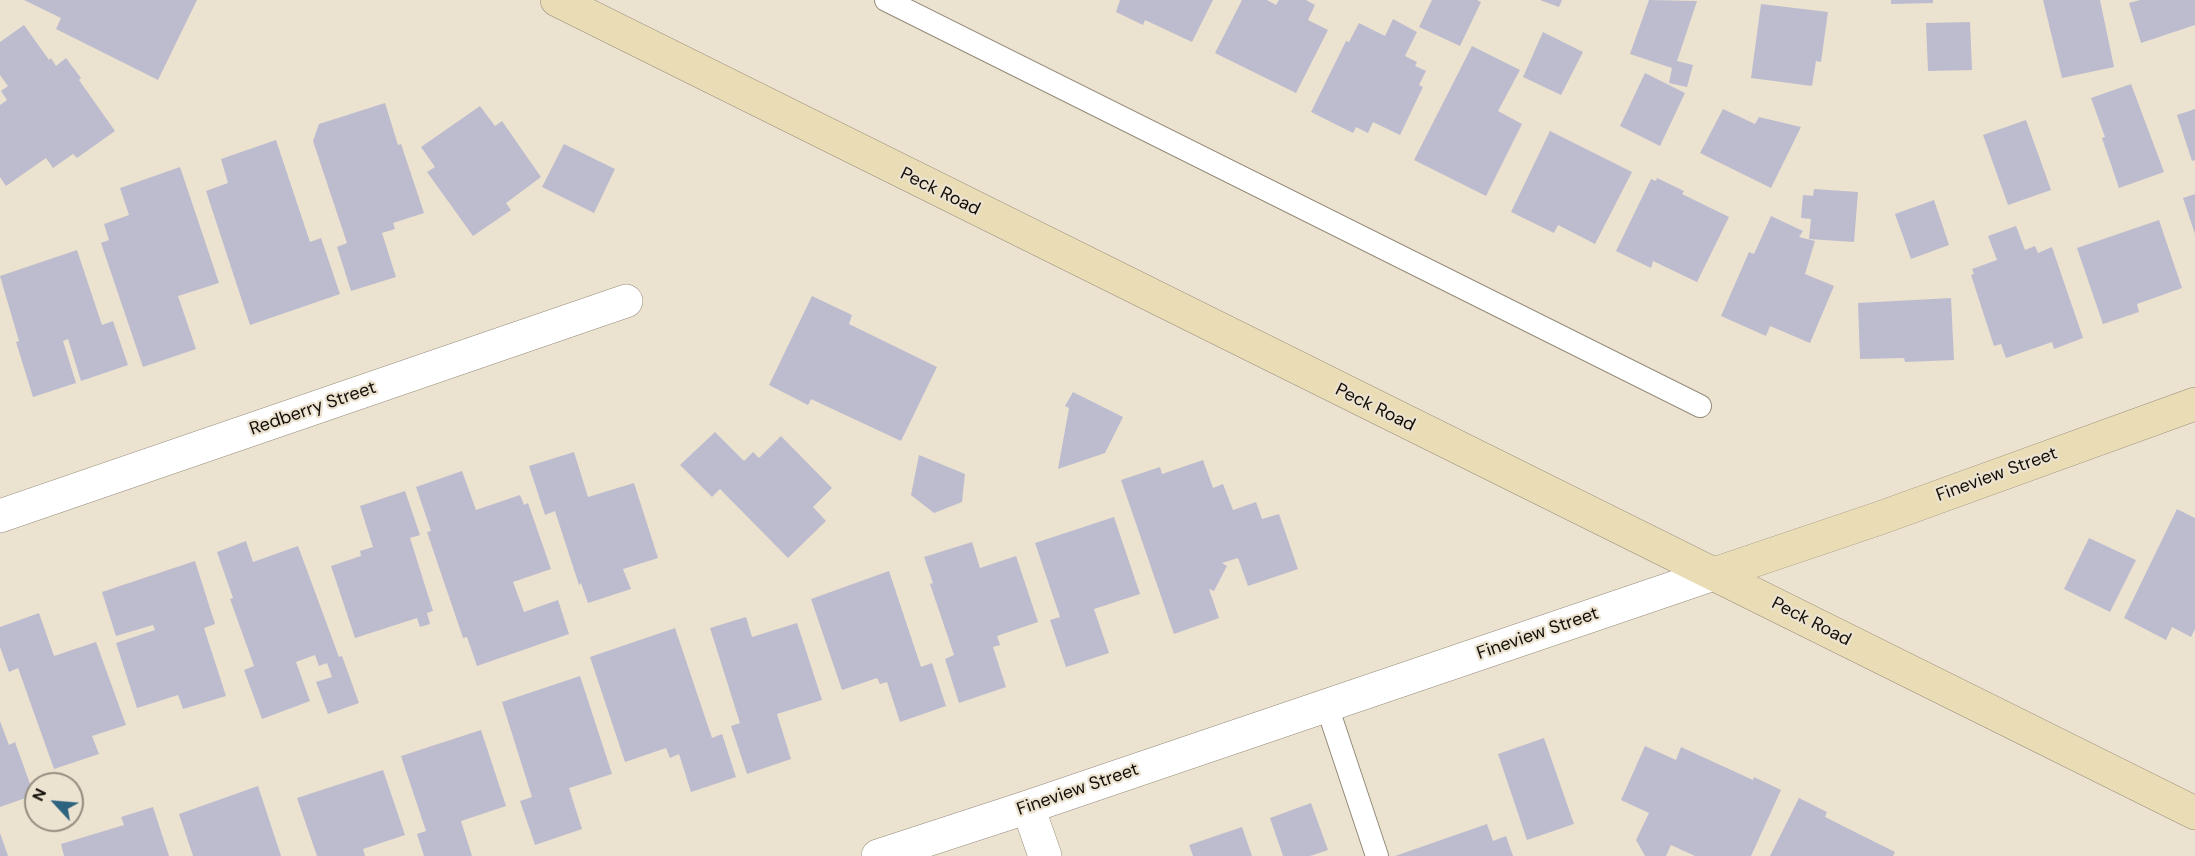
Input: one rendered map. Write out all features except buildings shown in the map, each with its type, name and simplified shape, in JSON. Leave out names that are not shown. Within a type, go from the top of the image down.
[{"type":"main road","name":"Peck Road","points":[[557,0],[2195,813]]},
{"type":"main road","name":"Fineview Street","points":[[1714,574],[1880,518],[2195,404]]},
{"type":"street","name":"Redberry Street","points":[[0,516],[626,301]]},
{"type":"street","name":"Fineview Street","points":[[878,856],[1714,574]]},
{"type":"street","points":[[1028,807],[1045,856]]},
{"type":"lane","points":[[886,0],[1700,406]]},
{"type":"lane","points":[[1327,706],[1377,856]]}]
